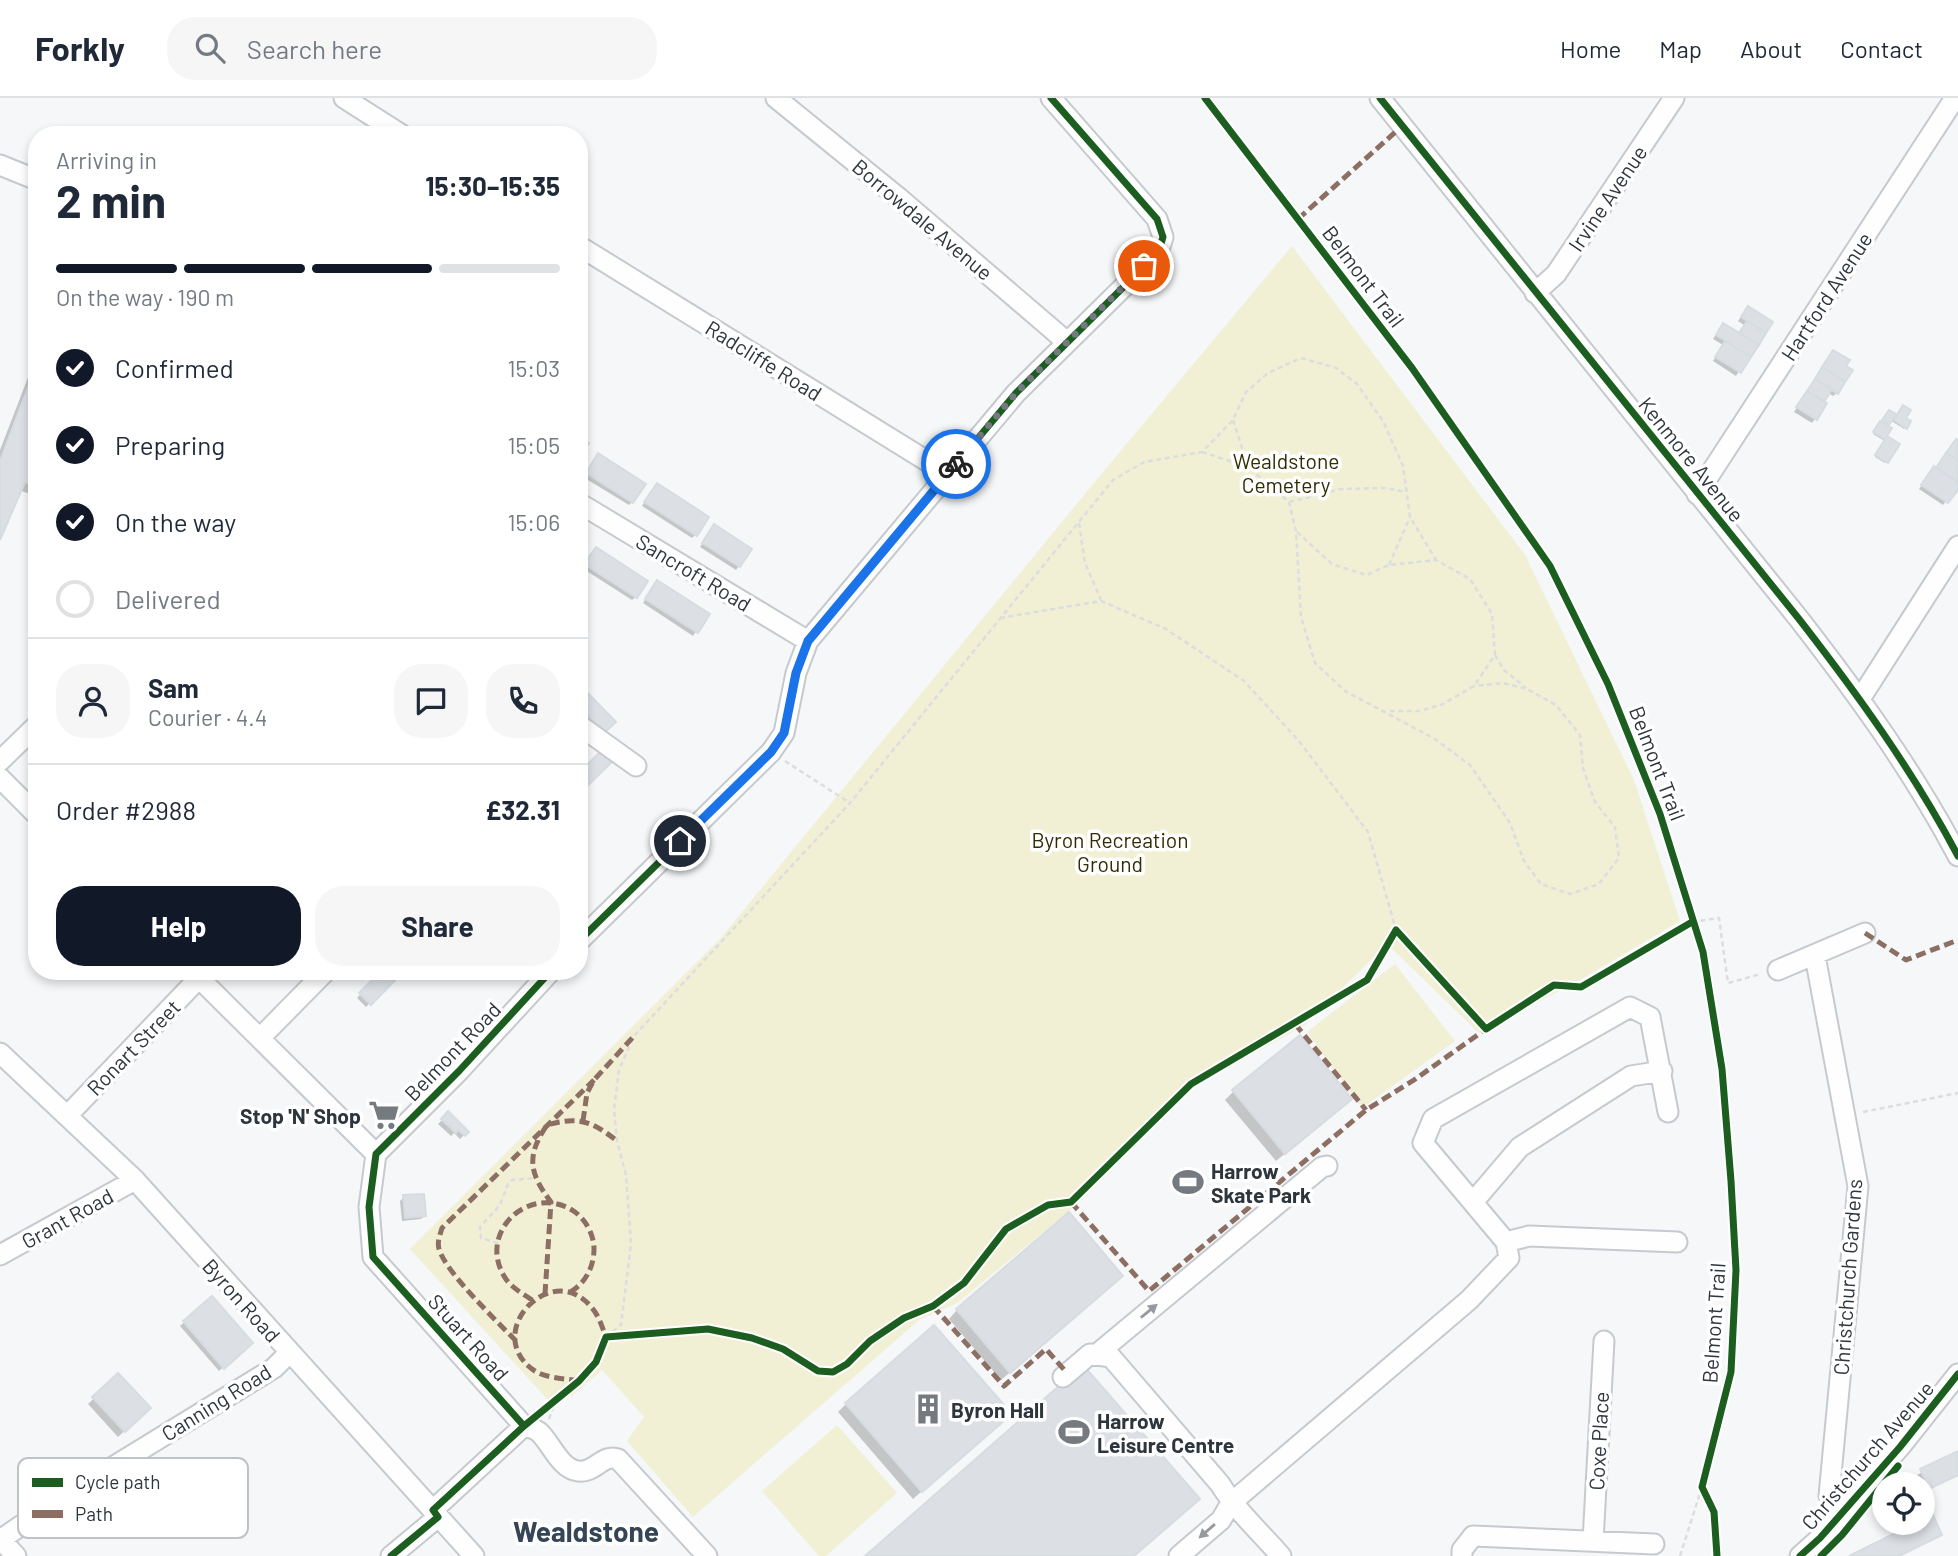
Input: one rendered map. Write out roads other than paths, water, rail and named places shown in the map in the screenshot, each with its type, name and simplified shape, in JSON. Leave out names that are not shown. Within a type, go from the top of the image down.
[{"type":"street","points":[[344,98],[388,126]]},
{"type":"street","name":"Borrowdale Avenue","points":[[776,98],[899,198],[1067,342]]},
{"type":"street","points":[[588,932],[771,752],[784,733],[796,673],[808,641],[1016,393],[1158,253],[1163,237],[1157,219],[1051,98]]},
{"type":"street","name":"Kenmore Avenue","points":[[1380,98],[1860,699],[1932,807],[1958,856]]},
{"type":"street","name":"Irvine Avenue","points":[[1535,293],[1556,275],[1674,98]]},
{"type":"street","name":"Hartford Avenue","points":[[1698,494],[1955,98]]},
{"type":"street","points":[[0,164],[28,176]]},
{"type":"street","name":"Radcliffe Road","points":[[588,252],[948,474]]},
{"type":"street","name":"Sancroft Road","points":[[588,508],[808,641]]},
{"type":"street","points":[[1860,699],[1958,546]]},
{"type":"street","points":[[588,731],[636,766]]},
{"type":"street","points":[[0,761],[28,734]]},
{"type":"street","points":[[0,778],[28,807]]},
{"type":"street","points":[[1778,970],[1865,933]]},
{"type":"street","name":"Christchurch Gardens","points":[[1815,956],[1858,1186],[1829,1496],[1842,1514]]},
{"type":"street","name":"Ronart Street","points":[[67,1116],[191,980]]},
{"type":"street","points":[[201,980],[376,1154]]},
{"type":"street","points":[[260,1038],[317,980]]},
{"type":"street","name":"Belmont Road","points":[[376,1154],[543,980]]},
{"type":"street","points":[[1179,1556],[1221,1520],[1231,1503],[1476,1293],[1509,1258],[1506,1242],[1423,1143],[1433,1119],[1630,1007],[1650,1017],[1668,1112]]},
{"type":"street","name":"Byron Road","points":[[0,1052],[135,1180],[474,1556]]},
{"type":"street","points":[[1474,1201],[1520,1147],[1632,1076],[1662,1071]]},
{"type":"street","name":"Stuart Road","points":[[376,1154],[369,1207],[373,1257],[524,1426],[538,1430],[566,1465],[578,1472],[593,1469],[606,1458],[618,1459],[707,1556]]},
{"type":"street","points":[[1097,1354],[1322,1167],[1327,1166]]},
{"type":"street","name":"Grant Road","points":[[0,1255],[135,1180]]},
{"type":"street","points":[[1506,1242],[1529,1236],[1677,1242]]},
{"type":"street","name":"Coxe Place","points":[[1593,1541],[1604,1340]]},
{"type":"street","name":"Canning Road","points":[[127,1458],[274,1368],[289,1353]]},
{"type":"street","points":[[1063,1377],[1090,1354],[1111,1357],[1220,1484],[1231,1503],[1246,1515],[1281,1556]]},
{"type":"street","name":"Christchurch Avenue","points":[[1800,1556],[1842,1514],[1958,1374]]},
{"type":"street","points":[[391,1556],[524,1426]]},
{"type":"street","name":"Canning Road","points":[[0,1540],[18,1528]]},
{"type":"street","points":[[1462,1556],[1462,1550],[1473,1536],[1654,1544]]},
{"type":"street","points":[[0,1540],[16,1556]]},
{"type":"place","name":"Stop 'N' Shop","points":[[384,1115]]},
{"type":"place","name":"Harrow Skate Park","points":[[1188,1182]]},
{"type":"place","name":"Byron Hall","points":[[928,1409]]},
{"type":"place","name":"Harrow Leisure Centre","points":[[1074,1432]]},
{"type":"district","name":"Wealdstone","points":[[586,1531]]},
{"type":"park label","name":"Wealdstone Cemetery","points":[[1286,472]]},
{"type":"park label","name":"Byron Recreation Ground","points":[[1110,851]]}]
